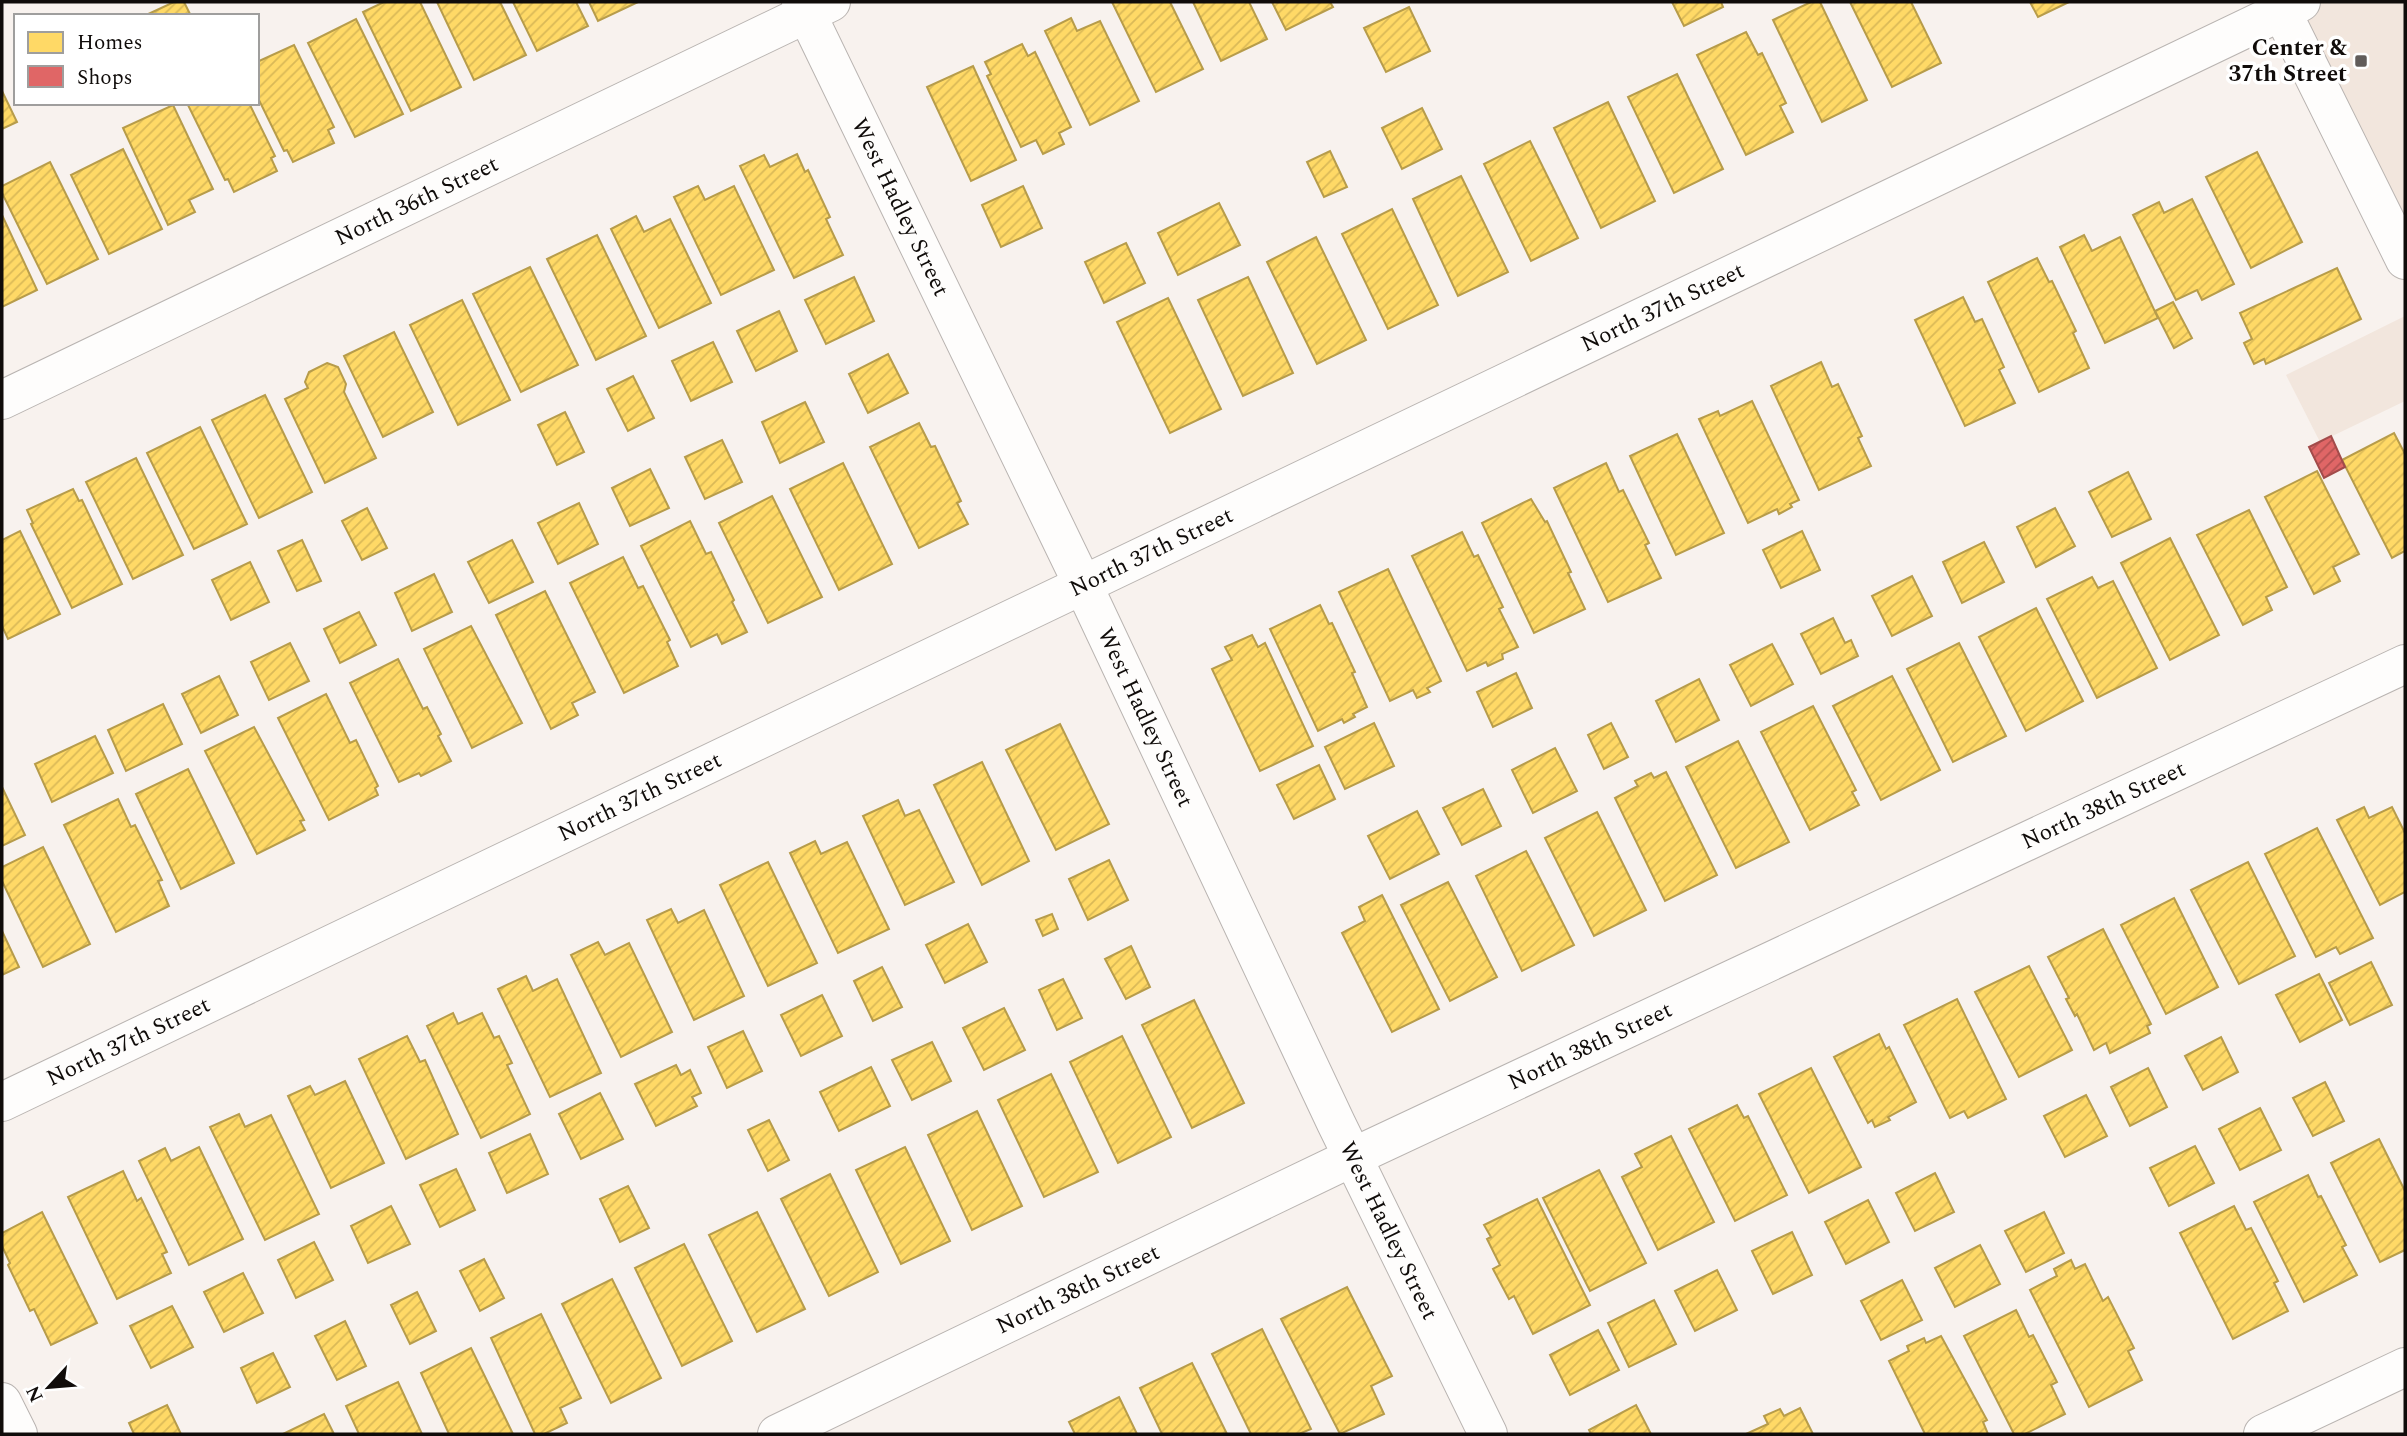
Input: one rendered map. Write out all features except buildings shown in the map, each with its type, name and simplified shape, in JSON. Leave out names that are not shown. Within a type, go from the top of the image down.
[{"type":"street","points":[[2286,5],[2405,260]]},
{"type":"street","name":"North 37th Street","points":[[2,1102],[2286,5]]},
{"type":"street","name":"West Hadley Street","points":[[813,6],[1353,1157],[1488,1434]]},
{"type":"street","name":"North 36th Street","points":[[2,400],[813,6]]},
{"type":"street","name":"North 38th Street","points":[[777,1434],[1353,1157],[2405,664]]},
{"type":"street","points":[[2263,1434],[2405,1367]]},
{"type":"street","points":[[2,1402],[18,1434]]},
{"type":"shaded area","points":[[2301,2],[2405,2],[2405,260],[2308,65]]},
{"type":"shaded area","points":[[2405,316],[2405,401],[2320,442],[2286,375]]},
{"type":"place","name":"Center & 37th Street","points":[[2361,61]]}]
